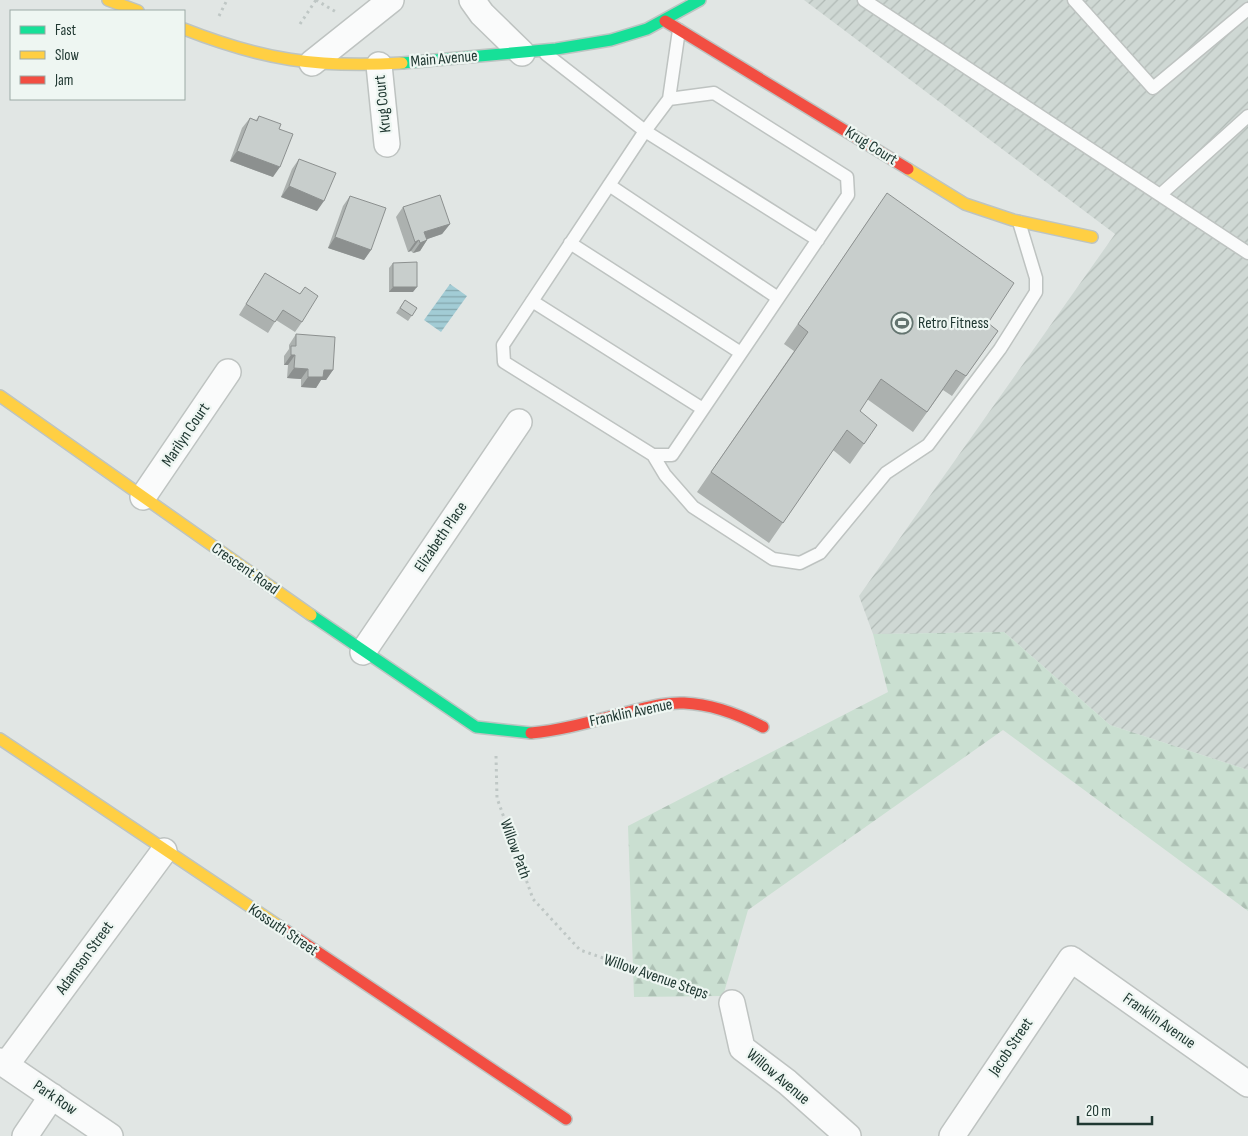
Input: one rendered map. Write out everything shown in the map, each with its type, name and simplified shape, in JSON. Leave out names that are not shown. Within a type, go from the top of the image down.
[{"type":"street","points":[[108,0],[135,10]]},
{"type":"street","points":[[312,63],[391,0]]},
{"type":"street","points":[[472,0],[482,14],[532,52]]},
{"type":"street","name":"Main Avenue","points":[[185,29],[246,52],[284,60],[312,63],[378,65],[532,52],[589,45],[630,35],[665,21],[700,0]]},
{"type":"street","name":"Krug Court","points":[[665,21],[965,204],[1019,221],[1092,237]]},
{"type":"street","name":"Krug Court","points":[[378,65],[387,144]]},
{"type":"street","name":"Marilyn Court","points":[[143,497],[228,372]]},
{"type":"street","name":"Crescent Road","points":[[0,396],[363,652],[476,727],[496,730]]},
{"type":"street","name":"Elizabeth Place","points":[[363,652],[519,422]]},
{"type":"street","name":"Franklin Avenue","points":[[496,730],[524,734],[555,732],[656,705],[683,703],[714,707],[744,717],[763,727]]},
{"type":"street","name":"Kossuth Street","points":[[0,739],[566,1119]]},
{"type":"street","name":"Adamson Street","points":[[3,1063],[164,850]]},
{"type":"street","name":"Franklin Avenue","points":[[1071,958],[1248,1084]]},
{"type":"street","name":"Jacob Street","points":[[952,1136],[1071,958]]},
{"type":"street","name":"Willow Avenue","points":[[732,1003],[742,1048],[786,1082],[838,1134]]},
{"type":"street","name":"Park Row","points":[[3,1063],[110,1136]]},
{"type":"street","points":[[25,1136],[52,1096]]},
{"type":"lane","points":[[864,0],[1248,253]]},
{"type":"lane","points":[[1074,0],[1153,88],[1248,9]]},
{"type":"lane","points":[[679,30],[669,99],[645,131],[503,344],[504,362],[653,456],[665,475],[693,507],[773,559],[800,563],[820,553],[886,473],[928,445],[1000,349],[1036,292],[1036,278],[1019,221]]},
{"type":"lane","points":[[532,52],[645,131],[818,240]]},
{"type":"lane","points":[[653,456],[672,455],[848,195],[847,177],[714,93],[669,99]]},
{"type":"lane","points":[[1160,195],[1248,116]]},
{"type":"lane","points":[[609,185],[778,298]]},
{"type":"lane","points":[[570,243],[741,353]]},
{"type":"lane","points":[[532,301],[703,409]]},
{"type":"path","points":[[219,17],[227,0]]},
{"type":"path","points":[[300,24],[316,0],[338,13]]},
{"type":"path","name":"Willow Path","points":[[496,730],[497,798],[533,899],[580,950]]},
{"type":"path","name":"Willow Avenue Steps","points":[[580,950],[732,1003]]},
{"type":"shaded area","points":[[804,0],[1248,0],[1248,770],[1110,725],[1004,632],[873,634],[859,596],[1115,234]]},
{"type":"green space","points":[[1004,632],[1110,725],[1248,770],[1248,911],[1003,730],[748,910],[723,996],[634,997],[628,826],[888,692],[873,634]]},
{"type":"water","points":[[450,284],[467,296],[441,332],[424,320]]},
{"type":"building","points":[[259,116],[281,124],[279,129],[293,134],[280,167],[237,151],[250,118],[257,121]]},
{"type":"building","points":[[299,159],[336,173],[324,201],[289,186]]},
{"type":"building","points":[[887,193],[1014,283],[988,323],[998,331],[966,376],[956,370],[927,412],[881,379],[860,411],[877,425],[864,444],[847,430],[783,523],[711,472],[808,332],[798,324]]},
{"type":"building","points":[[440,195],[450,224],[424,232],[427,240],[420,243],[419,240],[415,242],[403,207]]},
{"type":"building","points":[[350,196],[386,208],[371,250],[335,237]]},
{"type":"building","points":[[417,262],[417,287],[393,287],[393,263]]},
{"type":"building","points":[[265,273],[300,294],[305,287],[318,296],[302,322],[283,310],[275,322],[246,304]]},
{"type":"building","points":[[405,300],[417,308],[412,316],[400,308]]},
{"type":"building","points":[[296,334],[335,337],[333,370],[324,370],[323,377],[308,377],[308,369],[294,368],[295,355],[291,355],[291,346],[296,346]]},
{"type":"traffic: fast","points":[[402,63],[556,49],[611,40],[647,29],[700,0]]},
{"type":"traffic: fast","points":[[311,615],[476,727],[531,733]]},
{"type":"traffic: slow","points":[[108,0],[135,10]]},
{"type":"traffic: slow","points":[[185,29],[213,40],[265,55],[316,63],[402,63]]},
{"type":"traffic: slow","points":[[908,169],[965,204],[1013,220],[1092,237]]},
{"type":"traffic: slow","points":[[0,396],[311,615]]},
{"type":"traffic: slow","points":[[0,739],[279,926]]},
{"type":"traffic: jam","points":[[665,21],[908,169]]},
{"type":"traffic: jam","points":[[531,733],[566,727],[653,706],[676,703],[715,708],[763,727]]},
{"type":"traffic: jam","points":[[279,926],[566,1119]]},
{"type":"place","name":"Retro Fitness","points":[[902,323]]}]
